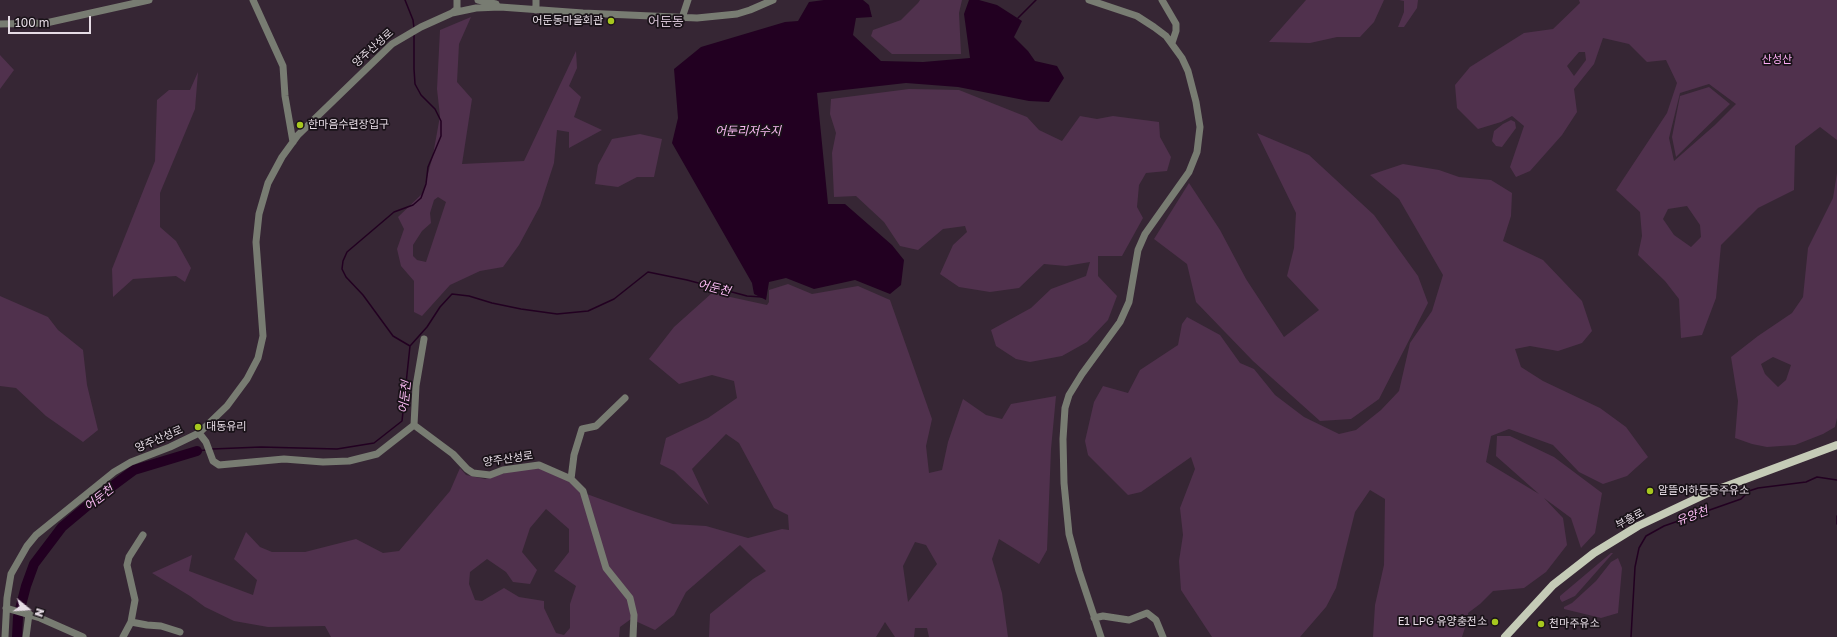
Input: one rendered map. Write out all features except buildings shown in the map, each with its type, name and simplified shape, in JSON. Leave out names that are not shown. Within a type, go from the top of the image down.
[{"type":"main road","name":"부흥로","points":[[1505,637],[1553,585],[1594,553],[1638,526],[1708,493],[1837,445]]},
{"type":"street","points":[[0,24],[46,23],[149,0]]},
{"type":"street","points":[[253,0],[283,66],[285,96],[293,142]]},
{"type":"street","points":[[452,13],[457,9],[457,0]]},
{"type":"street","points":[[473,0],[476,8]]},
{"type":"street","points":[[478,0],[511,8]]},
{"type":"street","points":[[536,0],[536,10]]},
{"type":"street","points":[[682,18],[688,0]]},
{"type":"street","name":"양주산성로","points":[[5,637],[9,609],[8,585],[13,570],[27,546],[36,535],[114,472],[131,462],[170,447],[198,433],[220,413],[237,393],[253,368],[260,352],[263,329],[256,255],[259,214],[268,183],[282,157],[293,142],[392,44],[410,32],[452,13],[476,8],[511,8],[682,18],[727,16],[750,10],[773,0]]},
{"type":"street","points":[[1089,0],[1137,16],[1154,27],[1172,43],[1182,58],[1188,71],[1196,102],[1200,127],[1197,152],[1189,172],[1145,234],[1137,255],[1128,302],[1120,322],[1082,374],[1069,395],[1064,418],[1064,483],[1069,534],[1078,571],[1101,637]]},
{"type":"street","points":[[1162,0],[1176,24],[1176,32],[1172,43]]},
{"type":"street","points":[[198,433],[206,442],[213,462],[219,465],[284,459],[323,462],[349,461],[378,454],[414,425],[418,373],[424,339]]},
{"type":"street","points":[[571,479],[574,455],[582,428],[596,426],[625,398]]},
{"type":"street","name":"양주산성로","points":[[414,425],[453,454],[467,470],[473,473],[486,475],[503,470],[538,465],[571,479],[583,491],[606,568],[630,598],[634,615],[634,633]]},
{"type":"street","points":[[123,637],[131,622],[135,600],[127,566],[129,557],[143,535]]},
{"type":"street","points":[[9,609],[29,614],[59,625],[83,637]]},
{"type":"street","points":[[26,637],[29,614]]},
{"type":"street","points":[[1094,618],[1103,616],[1129,620],[1147,614],[1156,620],[1163,637]]},
{"type":"street","points":[[131,622],[147,626],[161,626],[180,632]]},
{"type":"green space","points":[[920,0],[962,0],[959,13],[961,54],[892,54],[871,36],[873,30],[901,20]]},
{"type":"green space","points":[[1306,0],[1384,0],[1374,22],[1360,37],[1337,37],[1310,43],[1269,42]]},
{"type":"green space","points":[[1399,0],[1418,0],[1417,8],[1404,27],[1398,27],[1404,12],[1404,1]]},
{"type":"green space","name":"산성산","points":[[1579,0],[1837,0],[1837,140],[1820,127],[1795,146],[1794,190],[1758,208],[1721,245],[1716,298],[1702,335],[1681,338],[1679,299],[1665,281],[1638,255],[1642,236],[1640,212],[1616,190],[1667,113],[1677,83],[1666,60],[1647,62],[1629,44],[1603,38],[1594,64],[1574,89],[1577,112],[1562,135],[1530,171],[1516,177],[1510,167],[1524,126],[1512,116],[1501,122],[1478,129],[1457,108],[1455,85],[1470,67],[1524,33],[1553,29],[1580,3]],"holes":[[[1579,52],[1585,52],[1586,60],[1574,76],[1567,66]],[[1709,84],[1736,104],[1715,125],[1674,161],[1669,138],[1680,93]],[[1687,206],[1700,225],[1701,237],[1691,247],[1674,235],[1663,219],[1668,209]]]},
{"type":"green space","points":[[471,17],[459,44],[457,82],[472,99],[462,164],[524,161],[576,51],[577,68],[569,86],[581,97],[574,117],[602,130],[569,148],[569,132],[557,130],[554,163],[540,206],[519,245],[503,267],[480,271],[450,285],[422,316],[414,312],[414,281],[401,266],[397,249],[404,229],[398,217],[423,193],[433,155],[440,116],[437,89],[440,30]],"holes":[[[438,197],[446,202],[426,262],[417,260],[413,256],[413,245],[422,231],[431,223],[430,213],[434,200]]]},
{"type":"green space","points":[[0,55],[14,70],[0,89]]},
{"type":"green space","points":[[198,72],[195,109],[160,193],[160,227],[176,241],[191,268],[185,282],[176,276],[133,279],[113,297],[112,269],[155,161],[157,100],[169,90],[190,90]]},
{"type":"green space","points":[[1709,87],[1730,104],[1676,157],[1672,137],[1680,96]]},
{"type":"green space","points":[[909,89],[959,90],[1027,117],[1039,130],[1062,141],[1080,116],[1097,119],[1113,116],[1159,122],[1160,137],[1171,157],[1167,171],[1146,173],[1139,185],[1137,207],[1143,218],[1122,256],[1098,256],[1098,276],[1117,296],[1108,320],[1087,342],[1062,356],[1030,362],[1016,359],[996,346],[991,330],[1031,308],[1051,289],[1086,276],[1090,262],[1066,266],[1044,264],[1019,288],[990,292],[959,287],[940,274],[953,245],[967,232],[965,226],[943,229],[918,250],[900,246],[884,222],[856,196],[834,197],[832,153],[836,133],[830,114],[831,99]]},
{"type":"green space","points":[[1511,120],[1515,122],[1516,128],[1502,147],[1496,146],[1492,141],[1494,131]]},
{"type":"green space","points":[[1257,133],[1309,155],[1374,215],[1418,276],[1428,303],[1379,399],[1351,419],[1320,421],[1253,361],[1196,302],[1187,264],[1154,239],[1189,183],[1220,230],[1246,279],[1284,337],[1319,310],[1287,276],[1294,248],[1296,213]]},
{"type":"green space","points":[[640,134],[662,139],[654,177],[637,177],[618,187],[595,184],[598,165],[612,139]]},
{"type":"green space","points":[[1403,164],[1439,170],[1459,177],[1491,180],[1512,193],[1511,216],[1503,241],[1543,260],[1582,301],[1592,331],[1582,343],[1558,351],[1530,346],[1515,349],[1521,367],[1543,381],[1600,408],[1626,427],[1648,457],[1627,476],[1603,484],[1579,472],[1553,445],[1509,429],[1491,436],[1486,462],[1539,494],[1496,456],[1497,436],[1510,436],[1554,457],[1602,493],[1595,533],[1581,548],[1571,518],[1544,498],[1563,518],[1567,545],[1546,572],[1524,588],[1493,591],[1468,613],[1468,618],[1462,637],[1373,637],[1375,605],[1384,565],[1385,499],[1370,490],[1355,512],[1336,588],[1326,607],[1300,637],[1212,637],[1181,590],[1179,561],[1183,535],[1180,508],[1195,469],[1191,457],[1141,492],[1128,495],[1088,455],[1085,441],[1094,402],[1103,386],[1128,393],[1140,370],[1178,345],[1182,324],[1187,317],[1220,335],[1240,363],[1254,369],[1275,395],[1304,417],[1339,434],[1356,430],[1381,410],[1399,391],[1410,343],[1432,311],[1443,275],[1399,199],[1370,175]]},
{"type":"green space","points":[[1837,173],[1837,418],[1835,427],[1823,434],[1795,445],[1767,447],[1735,438],[1738,401],[1731,357],[1758,336],[1792,313],[1803,297],[1808,248],[1833,198]],"holes":[[[1773,357],[1791,365],[1786,380],[1778,387],[1765,374],[1761,364]]]},
{"type":"green space","points":[[788,284],[812,294],[858,286],[890,300],[932,419],[926,446],[929,473],[942,470],[948,442],[963,399],[986,415],[1002,419],[1011,404],[1056,396],[1051,449],[1047,550],[1039,564],[999,539],[992,559],[1002,593],[1008,637],[929,637],[927,628],[915,628],[914,637],[895,637],[885,622],[876,637],[709,637],[710,614],[753,579],[766,571],[740,545],[686,592],[674,615],[655,630],[631,619],[620,627],[619,637],[331,637],[325,626],[268,627],[234,621],[205,607],[152,573],[192,555],[189,571],[253,595],[257,580],[234,559],[246,532],[260,547],[272,552],[305,552],[356,539],[383,553],[399,551],[450,491],[460,468],[466,475],[485,479],[512,471],[536,467],[569,480],[584,493],[673,524],[706,526],[748,538],[782,529],[789,530],[788,515],[774,508],[739,443],[726,434],[692,469],[709,505],[674,471],[660,464],[666,438],[708,418],[737,398],[734,381],[712,375],[679,384],[649,359],[674,327],[712,293],[767,305],[769,302],[769,290]],"holes":[[[546,509],[569,529],[569,552],[554,571],[576,586],[570,604],[570,628],[564,635],[556,633],[544,608],[544,601],[519,597],[504,588],[482,601],[475,600],[469,584],[470,572],[487,559],[506,572],[513,582],[530,584],[537,570],[522,552],[530,528]],[[915,542],[926,545],[937,564],[908,602],[903,566]]]},
{"type":"green space","points":[[0,296],[48,317],[58,330],[83,350],[87,385],[98,430],[83,442],[46,416],[16,388],[0,386]]},
{"type":"green space","points":[[1611,553],[1613,553],[1575,596],[1562,602],[1560,596]]},
{"type":"green space","points":[[1618,558],[1622,568],[1618,613],[1601,618],[1564,609],[1564,607],[1572,603],[1596,581],[1611,562]]},
{"type":"water","name":"어둔리저수지","points":[[824,0],[863,0],[869,5],[872,17],[856,18],[853,35],[881,61],[923,62],[970,58],[964,14],[969,0],[979,0],[997,5],[1022,21],[1014,37],[1028,51],[1035,61],[1057,66],[1064,78],[1049,102],[1029,101],[958,87],[906,83],[817,93],[828,204],[845,204],[892,245],[904,260],[901,285],[890,294],[855,280],[814,289],[786,278],[769,282],[766,300],[754,294],[752,283],[672,143],[678,118],[674,69],[701,47],[785,22],[798,21],[809,2]]},
{"type":"waterway","points":[[405,0],[413,20],[414,28]]},
{"type":"waterway","points":[[1018,18],[1036,0]]},
{"type":"waterway","points":[[410,346],[393,336],[363,295],[346,277],[342,269],[343,261],[347,252],[394,212],[413,205],[421,198],[426,184],[428,167],[441,136],[441,121],[435,109],[421,95],[415,84],[414,33]]},
{"type":"waterway","name":"어둔천","points":[[212,449],[261,447],[337,449],[374,443],[402,421],[410,346],[427,327],[440,307],[452,294],[469,296],[492,303],[521,309],[557,314],[588,311],[614,299],[648,272],[687,280],[747,296],[762,297]]},
{"type":"waterway","name":"어둔천","points":[[197,451],[206,450]]},
{"type":"waterway","name":"어둔천","points":[[17,637],[18,617],[26,586],[34,564],[62,527],[99,496],[134,470],[197,451]]},
{"type":"waterway","name":"유양천","points":[[1631,637],[1635,567],[1639,548],[1646,536],[1664,526],[1741,499],[1749,491],[1758,488],[1806,482],[1817,477],[1837,480]]},
{"type":"waterway","points":[[1837,516],[1837,524]]},
{"type":"place","name":"어둔동마을회관","points":[[611,21]]},
{"type":"place","name":"한마음수련장입구","points":[[300,125]]},
{"type":"place","name":"대동유리","points":[[198,427]]},
{"type":"place","name":"알뜰어하둥둥주유소","points":[[1650,491]]},
{"type":"place","name":"E1 LPG 유양충전소","points":[[1495,622]]},
{"type":"place","name":"천마주유소","points":[[1541,624]]},
{"type":"district","name":"어둔동","points":[[666,22]]}]
